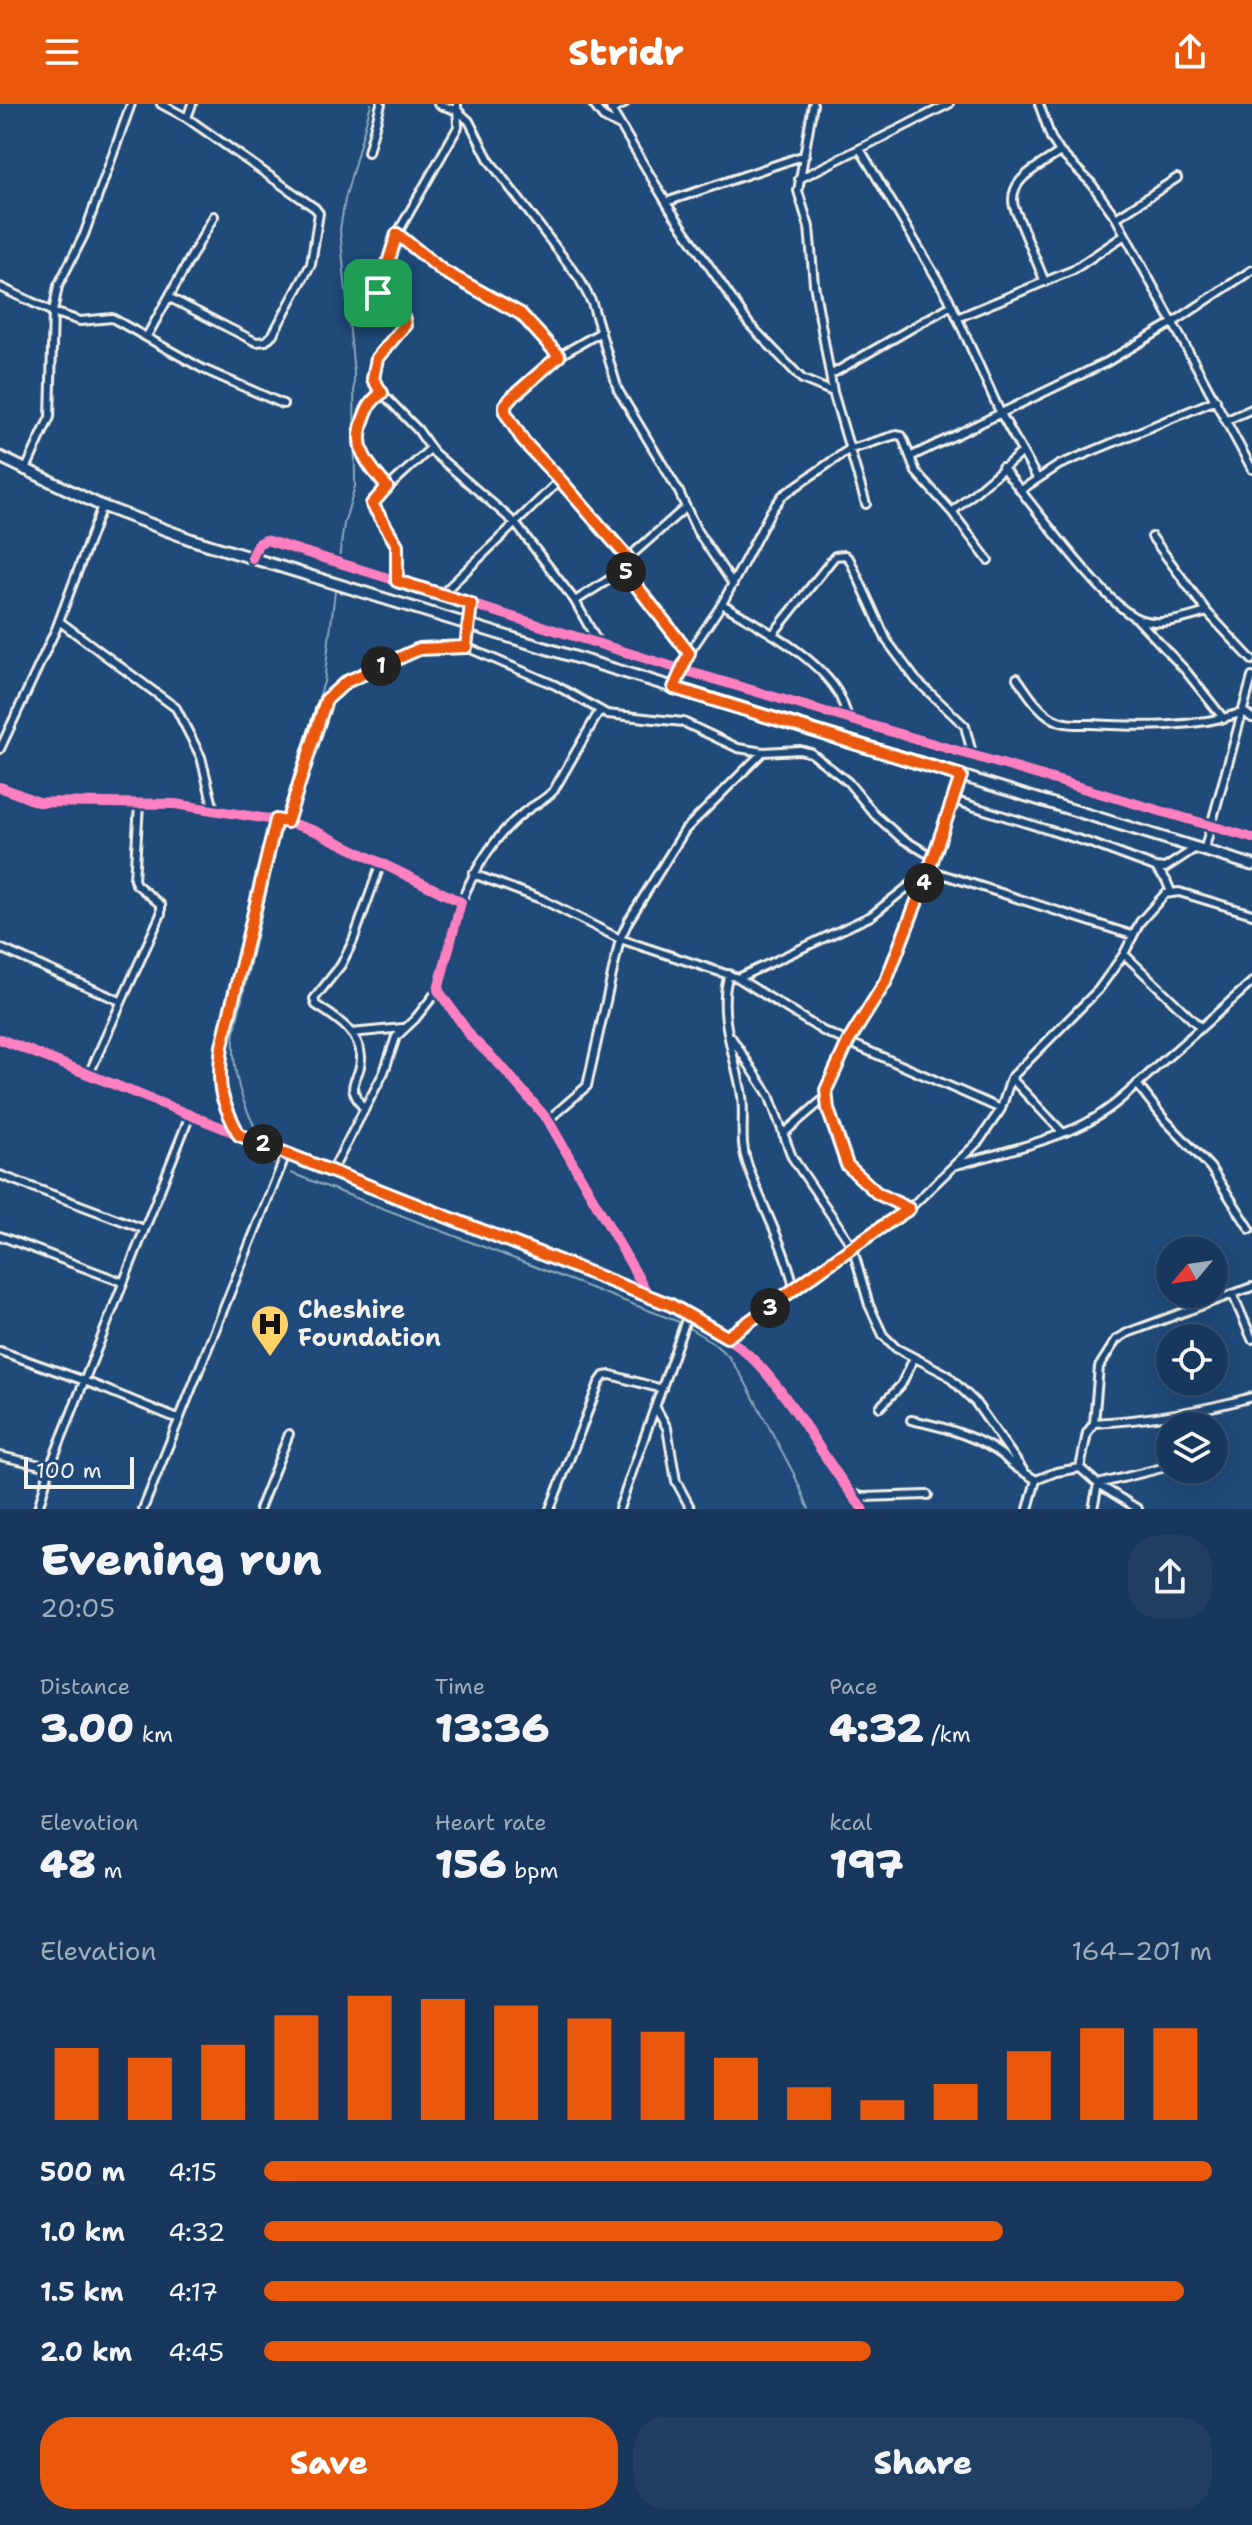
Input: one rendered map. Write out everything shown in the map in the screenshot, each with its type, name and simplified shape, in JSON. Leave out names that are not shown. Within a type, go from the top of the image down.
[{"type":"main road","points":[[0,457],[102,506],[252,558],[1252,865]]},
{"type":"street","points":[[25,471],[50,417],[53,312],[58,286],[84,235],[131,104]]},
{"type":"street","points":[[161,104],[187,118],[315,208],[319,218],[311,264],[273,334],[266,341],[256,342],[170,298]]},
{"type":"street","points":[[187,118],[192,104]]},
{"type":"street","points":[[368,152],[381,104]]},
{"type":"street","points":[[438,104],[458,107],[469,121],[489,160],[579,278],[592,303],[618,390],[654,447],[697,531],[733,584]]},
{"type":"street","points":[[593,104],[603,117],[620,126]]},
{"type":"street","points":[[624,104],[610,107],[620,126],[666,202],[749,324],[802,379],[833,392]]},
{"type":"street","points":[[813,104],[798,191],[809,227],[814,284],[833,392],[866,504]]},
{"type":"street","points":[[799,179],[949,104]]},
{"type":"street","points":[[1039,104],[1051,138],[1060,152],[1091,183],[1116,218],[1252,469]]},
{"type":"street","points":[[458,107],[458,127],[397,234],[378,295],[404,319],[405,325],[377,358],[373,379],[431,448],[515,523],[575,601],[598,643]]},
{"type":"street","points":[[860,149],[952,305],[1000,412],[1037,478]]},
{"type":"street","points":[[1045,282],[1014,207],[1012,194],[1015,184],[1060,152]]},
{"type":"street","points":[[666,202],[805,155]]},
{"type":"street","points":[[1116,218],[1177,178]]},
{"type":"street","points":[[147,336],[214,216]]},
{"type":"street","points":[[397,234],[443,271],[521,314],[559,356]]},
{"type":"street","points":[[957,318],[1073,270],[1125,235]]},
{"type":"street","points":[[912,456],[1107,362],[1252,270]]},
{"type":"street","points":[[0,287],[80,321],[109,317],[203,369],[283,404]]},
{"type":"street","points":[[830,375],[952,305]]},
{"type":"street","points":[[601,332],[559,356],[511,398],[505,409],[524,442],[628,558]]},
{"type":"street","points":[[382,393],[369,404],[358,441],[366,461],[387,487]]},
{"type":"street","points":[[1021,490],[1059,465],[1216,400]]},
{"type":"street","points":[[1227,420],[1252,409]]},
{"type":"street","points":[[674,688],[689,653],[722,604],[771,511],[782,496],[848,450],[899,435],[912,456],[916,472],[952,512],[988,560]]},
{"type":"street","points":[[397,581],[397,545],[372,504],[431,448]]},
{"type":"street","points":[[952,512],[1021,453]]},
{"type":"street","points":[[1002,467],[1099,586],[1137,619],[1185,670],[1224,719]]},
{"type":"street","points":[[441,595],[560,480]]},
{"type":"street","points":[[0,749],[59,621],[102,506]]},
{"type":"street","points":[[575,601],[624,570],[628,558],[686,507]]},
{"type":"street","points":[[1152,537],[1207,612],[1252,660]]},
{"type":"street","points":[[252,558],[258,544],[266,540],[683,670],[1252,838]]},
{"type":"street","points":[[773,634],[835,556],[845,555],[899,660],[965,726],[973,757]]},
{"type":"street","points":[[624,570],[689,653]]},
{"type":"street","points":[[466,647],[471,604]]},
{"type":"street","points":[[722,604],[773,634],[821,671],[838,692],[849,719]]},
{"type":"street","points":[[1137,619],[1173,621],[1207,612]]},
{"type":"street","points":[[59,621],[176,708],[201,757],[214,810]]},
{"type":"street","points":[[287,822],[326,700],[346,682],[419,649],[466,647],[555,685],[613,715],[683,722],[738,748],[811,753],[848,782],[875,815],[901,838],[933,857]]},
{"type":"street","points":[[953,800],[1165,868],[1199,850],[1210,825],[1252,677]]},
{"type":"street","points":[[1017,678],[1032,699],[1054,719],[1071,723],[1162,726],[1224,719],[1244,712]]},
{"type":"street","points":[[332,1171],[384,1072],[396,1037],[438,990],[461,902],[473,874],[496,840],[514,821],[548,798],[600,710]]},
{"type":"street","points":[[1244,712],[1252,718]]},
{"type":"street","points":[[548,1120],[587,1086],[620,939],[629,920],[685,830],[763,752]]},
{"type":"street","points":[[909,1209],[877,1193],[847,1165],[826,1097],[828,1085],[848,1042],[886,981],[961,776]]},
{"type":"street","points":[[0,787],[38,802],[175,804],[287,822],[315,831],[461,902]]},
{"type":"street","points":[[89,1074],[161,914],[161,905],[134,879],[139,805]]},
{"type":"street","points":[[239,1135],[221,1098],[219,1076],[222,1046],[276,820]]},
{"type":"street","points":[[364,1109],[354,1095],[354,1081],[361,1055],[351,1033],[316,1005],[314,999],[341,965],[353,941],[381,863]]},
{"type":"street","points":[[1155,867],[1171,892]]},
{"type":"street","points":[[929,870],[1132,935]]},
{"type":"street","points":[[738,978],[871,916],[929,870]]},
{"type":"street","points":[[473,874],[541,899],[620,939],[738,978],[823,1031],[1001,1109]]},
{"type":"street","points":[[727,1337],[795,1291],[852,1246],[909,1209],[979,1141],[1001,1109],[1011,1078],[1098,990],[1155,903],[1171,892],[1179,892],[1252,914]]},
{"type":"street","points":[[0,948],[120,1001]]},
{"type":"street","points":[[1124,954],[1201,1028]]},
{"type":"street","points":[[729,974],[724,999],[742,1098],[742,1139],[746,1160],[767,1216],[784,1249],[795,1291]]},
{"type":"street","points":[[954,1165],[1026,1147],[1091,1122],[1252,982]]},
{"type":"street","points":[[438,990],[472,1038],[548,1120],[649,1296]]},
{"type":"street","points":[[351,1033],[403,1028]]},
{"type":"street","points":[[731,1037],[769,1095],[792,1157],[852,1246],[869,1305],[883,1335],[896,1348],[946,1374],[975,1402],[1025,1473]]},
{"type":"street","points":[[0,1039],[688,1314],[727,1337],[756,1362],[863,1509]]},
{"type":"street","points":[[1011,1078],[1063,1133]]},
{"type":"street","points":[[1137,1084],[1164,1119],[1210,1167],[1251,1231]]},
{"type":"street","points":[[783,1134],[826,1097]]},
{"type":"street","points":[[38,1509],[50,1467],[190,1115]]},
{"type":"street","points":[[143,1509],[286,1154]]},
{"type":"street","points":[[0,1175],[144,1229]]},
{"type":"street","points":[[0,1236],[122,1282]]},
{"type":"street","points":[[1080,1468],[1087,1433],[1094,1423],[1099,1367],[1116,1340],[1127,1333],[1252,1287]]},
{"type":"street","points":[[1233,1295],[1252,1339]]},
{"type":"street","points":[[619,1509],[688,1314]]},
{"type":"street","points":[[0,1351],[178,1419]]},
{"type":"street","points":[[880,1407],[901,1385],[914,1358]]},
{"type":"street","points":[[550,1509],[604,1376],[611,1375],[662,1389]]},
{"type":"street","points":[[1094,1423],[1198,1412],[1252,1397]]},
{"type":"street","points":[[656,1408],[667,1428],[676,1481],[691,1509]]},
{"type":"street","points":[[911,1420],[969,1437],[1001,1454],[1012,1466],[1036,1480]]},
{"type":"street","points":[[259,1509],[289,1434]]},
{"type":"street","points":[[0,1456],[50,1467]]},
{"type":"street","points":[[1036,1480],[1056,1472],[1080,1468]]},
{"type":"street","points":[[1080,1468],[1098,1484],[1138,1509]]},
{"type":"street","points":[[1098,1484],[1156,1470]]},
{"type":"street","points":[[1028,1509],[1036,1480]]},
{"type":"street","points":[[1093,1509],[1098,1484]]},
{"type":"street","points":[[849,1492],[862,1497],[928,1495]]},
{"type":"waterway","points":[[339,559],[344,524],[355,486],[354,373],[340,230],[345,199],[371,104]]},
{"type":"waterway","points":[[284,815],[324,682],[335,591]]},
{"type":"waterway","points":[[259,1136],[239,1087],[234,1034],[281,827]]},
{"type":"waterway","points":[[267,1152],[273,1164]]},
{"type":"waterway","points":[[291,1173],[679,1322],[712,1342],[728,1356],[743,1378],[809,1509]]},
{"type":"cycle path","points":[[252,558],[258,544],[266,540],[683,670],[1252,838]]},
{"type":"cycle path","points":[[0,787],[38,802],[175,804],[287,822],[315,831],[461,902],[438,990],[472,1038],[548,1120],[649,1296]]},
{"type":"cycle path","points":[[0,1039],[688,1314],[716,1330],[758,1364],[863,1509]]},
{"type":"place","name":"Cheshire Foundation","points":[[270,1358]]},
{"type":"route","points":[[397,234],[443,271],[521,314],[559,356],[511,398],[505,405],[505,412],[524,442],[628,558],[624,570],[689,653],[674,688],[961,776],[886,981],[848,1042],[826,1090],[828,1109],[847,1165],[877,1193],[909,1209],[852,1246],[795,1291],[727,1337],[671,1305],[239,1135],[221,1098],[219,1076],[222,1046],[276,820],[287,822],[323,703],[346,682],[419,649],[466,647],[471,604],[397,581],[397,545],[372,504],[387,487],[366,461],[359,430],[370,402],[382,393],[373,379],[377,358],[405,325],[404,319],[381,301],[378,293],[397,234]]}]
